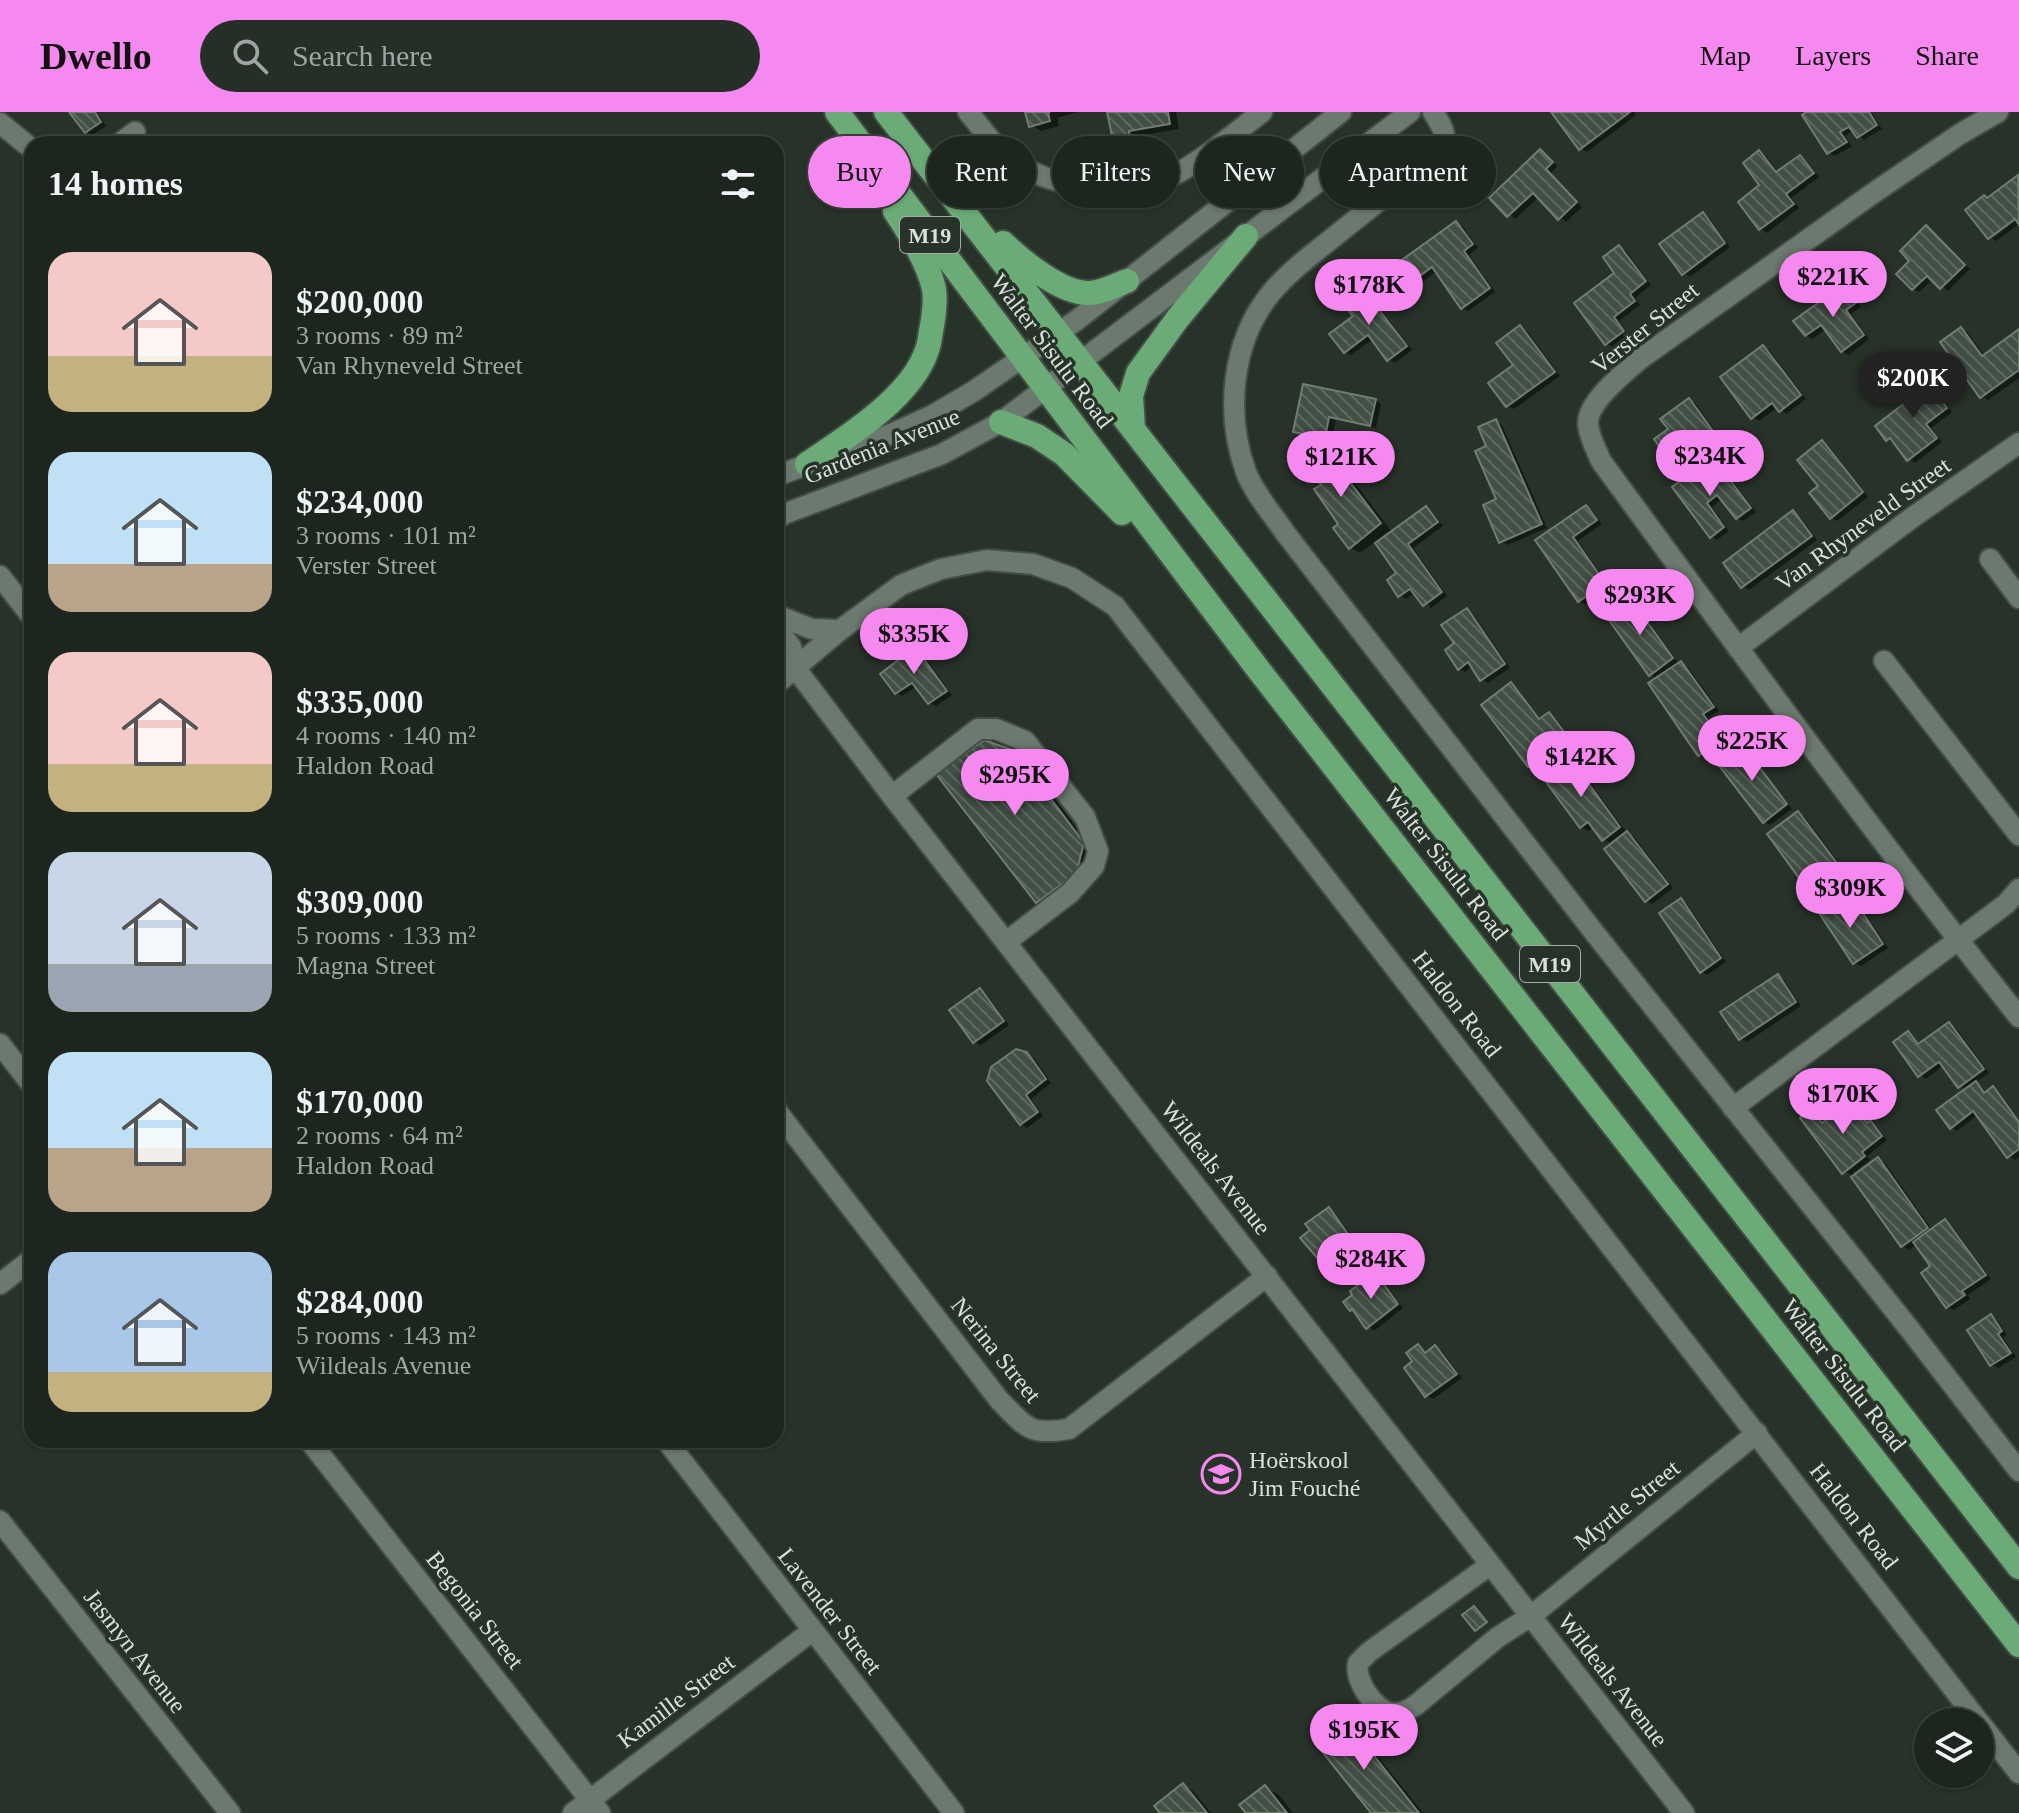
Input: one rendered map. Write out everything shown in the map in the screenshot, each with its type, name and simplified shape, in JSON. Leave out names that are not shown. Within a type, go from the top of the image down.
[{"type":"highway","name":"Walter Sisulu Road","points":[[886,112],[927,165]]},
{"type":"highway","name":"Walter Sisulu Road","points":[[841,117],[1258,669],[2019,1645]]},
{"type":"highway","points":[[807,464],[891,401],[914,375],[927,351],[935,309],[934,288],[911,235],[841,117]]},
{"type":"highway","name":"Walter Sisulu Road","points":[[961,208],[2019,1567]]},
{"type":"highway","points":[[968,208],[1011,250],[1069,290],[1092,293],[1127,281]]},
{"type":"highway","points":[[1133,428],[1131,396],[1138,373],[1178,318],[1246,236]]},
{"type":"highway","points":[[1001,422],[1051,445],[1088,476],[1258,669]]},
{"type":"street","points":[[968,112],[1008,158],[1032,173],[1089,186],[1120,189],[1150,185],[1173,176],[1262,112]]},
{"type":"street","name":"Gardenia Avenue","points":[[784,473],[880,439],[933,415],[1021,359],[1127,281],[1341,112]]},
{"type":"street","name":"Gardenia Avenue","points":[[784,515],[942,454],[1001,422],[1410,112]]},
{"type":"street","points":[[1433,112],[1445,135],[1444,145],[1435,156],[1300,265],[1271,294],[1253,323],[1236,373],[1235,397],[1237,441],[1247,475],[1286,534],[2019,1471]]},
{"type":"street","name":"Verster Street","points":[[1998,112],[1872,194],[1640,359],[1614,381],[1597,401],[1588,420],[1601,461],[1738,648],[2019,1017]]},
{"type":"street","points":[[0,123],[24,142]]},
{"type":"street","name":"Van Rhyneveld Street","points":[[1738,648],[1913,517],[2019,443]]},
{"type":"street","points":[[1990,559],[2019,598]]},
{"type":"street","name":"Haldon Road","points":[[796,669],[840,630],[901,585],[941,569],[987,560],[1033,564],[1072,578],[1115,606],[1969,1708]]},
{"type":"street","points":[[0,576],[24,607]]},
{"type":"street","points":[[784,619],[800,627],[840,630]]},
{"type":"street","points":[[784,638],[791,647],[796,669]]},
{"type":"street","points":[[784,660],[796,669]]},
{"type":"street","points":[[1884,661],[2019,835]]},
{"type":"street","points":[[784,678],[796,669]]},
{"type":"street","name":"Wildeals Avenue","points":[[796,669],[1684,1813]]},
{"type":"street","points":[[892,796],[978,729],[996,729],[1025,741],[1034,751],[1085,817],[1098,851],[1094,866],[1070,893],[1006,942]]},
{"type":"street","points":[[1733,1108],[2006,904],[2019,889]]},
{"type":"street","points":[[0,1044],[24,1075]]},
{"type":"street","name":"Nerina Street","points":[[784,1120],[1000,1401],[1026,1427],[1043,1433],[1069,1429],[1267,1276]]},
{"type":"street","points":[[0,1284],[24,1265]]},
{"type":"street","name":"Myrtle Street","points":[[1490,1565],[1358,1663],[1359,1680],[1369,1695],[1388,1712],[1403,1713],[1498,1637],[1531,1616],[1757,1433]]},
{"type":"street","name":"Begonia Street","points":[[315,1448],[595,1806]]},
{"type":"street","name":"Lavender Street","points":[[672,1448],[954,1813]]},
{"type":"street","name":"Jasmyn Avenue","points":[[0,1521],[230,1813]]},
{"type":"street","name":"Kamille Street","points":[[573,1813],[595,1806],[812,1631]]},
{"type":"street","name":"Haldon Road","points":[[1994,1740],[2019,1773]]},
{"type":"building","points":[[69,112],[95,112],[101,122],[85,133]]},
{"type":"building","points":[[1025,112],[1050,112],[1050,121],[1029,127]]},
{"type":"building","points":[[1107,112],[1168,112],[1170,124],[1129,131],[1130,136],[1112,136]]},
{"type":"building","points":[[1551,112],[1630,112],[1579,150]]},
{"type":"building","points":[[1806,112],[1869,112],[1877,125],[1857,138],[1849,127],[1840,132],[1847,142],[1827,154],[1802,115]]},
{"type":"building","points":[[1540,149],[1553,162],[1546,169],[1577,202],[1558,220],[1533,193],[1507,217],[1496,205],[1496,191]]},
{"type":"building","points":[[1759,150],[1776,172],[1800,155],[1814,173],[1786,194],[1794,204],[1759,230],[1738,202],[1759,185],[1743,163]]},
{"type":"building","points":[[2018,175],[2019,225],[2015,219],[1988,239],[1965,210]]},
{"type":"building","points":[[1703,212],[1725,243],[1682,275],[1659,244]]},
{"type":"building","points":[[1456,221],[1473,244],[1464,251],[1490,288],[1461,309],[1432,267],[1413,281],[1399,262]]},
{"type":"building","points":[[1926,225],[1965,265],[1940,289],[1927,276],[1912,290],[1896,274],[1909,261],[1900,251]]},
{"type":"building","points":[[1619,245],[1646,281],[1630,294],[1635,301],[1614,317],[1624,331],[1605,345],[1574,303],[1614,273],[1603,257]]},
{"type":"building","points":[[1843,285],[1856,303],[1846,310],[1864,335],[1841,352],[1821,325],[1805,336],[1793,321]]},
{"type":"building","points":[[1375,286],[1385,300],[1376,306],[1407,346],[1387,361],[1368,335],[1344,353],[1329,334],[1353,316],[1346,308]]},
{"type":"building","points":[[1520,325],[1555,372],[1506,407],[1488,383],[1513,365],[1496,343]]},
{"type":"building","points":[[1961,327],[1982,356],[2019,329],[2019,370],[1980,398],[1940,342]]},
{"type":"building","points":[[1763,345],[1801,395],[1779,412],[1772,403],[1751,419],[1720,377]]},
{"type":"building","points":[[1923,376],[1947,408],[1926,424],[1937,438],[1907,461],[1890,438],[1886,441],[1875,426],[1911,398],[1905,390]]},
{"type":"building","points":[[1303,384],[1376,399],[1370,426],[1329,417],[1325,438],[1293,432]]},
{"type":"building","points":[[1689,398],[1713,431],[1670,462],[1654,439],[1668,429],[1660,419]]},
{"type":"building","points":[[1496,419],[1542,524],[1499,543],[1483,505],[1496,499],[1475,451],[1486,446],[1478,427]]},
{"type":"building","points":[[1822,440],[1863,492],[1830,519],[1809,493],[1818,486],[1797,460]]},
{"type":"building","points":[[1325,449],[1381,523],[1349,549],[1333,528],[1338,524],[1314,489],[1321,485],[1299,454]]},
{"type":"building","points":[[1700,466],[1710,481],[1723,471],[1751,508],[1736,519],[1717,495],[1707,503],[1724,527],[1710,538],[1672,487]]},
{"type":"building","points":[[1586,505],[1597,520],[1573,537],[1605,583],[1578,602],[1535,540]]},
{"type":"building","points":[[1426,506],[1438,522],[1408,544],[1442,592],[1423,606],[1410,589],[1398,597],[1387,580],[1396,573],[1375,543]]},
{"type":"building","points":[[1793,510],[1812,536],[1741,588],[1723,563]]},
{"type":"building","points":[[1630,598],[1673,658],[1649,676],[1606,616]]},
{"type":"building","points":[[1467,608],[1505,664],[1480,681],[1468,662],[1458,670],[1445,650],[1454,643],[1441,625]]},
{"type":"building","points":[[915,647],[947,691],[928,704],[912,683],[895,694],[880,674]]},
{"type":"building","points":[[1681,661],[1714,707],[1703,714],[1722,740],[1698,756],[1648,683]]},
{"type":"building","points":[[1511,682],[1539,719],[1549,712],[1568,737],[1528,767],[1481,705]]},
{"type":"building","points":[[984,740],[1015,751],[1084,843],[1076,874],[1036,903],[936,774]]},
{"type":"building","points":[[1742,744],[1787,804],[1763,823],[1717,763]]},
{"type":"building","points":[[1570,758],[1620,827],[1602,841],[1588,822],[1580,828],[1543,778]]},
{"type":"building","points":[[1798,811],[1842,870],[1810,893],[1767,834]]},
{"type":"building","points":[[1627,831],[1668,884],[1645,902],[1604,849]]},
{"type":"building","points":[[1836,897],[1845,912],[1857,904],[1883,944],[1853,964],[1817,910]]},
{"type":"building","points":[[1681,898],[1721,958],[1700,973],[1659,913]]},
{"type":"building","points":[[1778,974],[1796,1002],[1739,1040],[1720,1012]]},
{"type":"building","points":[[980,988],[1004,1021],[973,1043],[949,1010]]},
{"type":"building","points":[[1949,1022],[1984,1069],[1958,1088],[1939,1062],[1918,1077],[1893,1042],[1908,1031],[1918,1044]]},
{"type":"building","points":[[1016,1049],[1027,1052],[1046,1079],[1026,1095],[1038,1112],[1020,1125],[987,1081],[991,1067]]},
{"type":"building","points":[[1976,1081],[1984,1093],[1993,1086],[2019,1122],[2019,1149],[2007,1158],[1973,1111],[1950,1129],[1936,1110]]},
{"type":"building","points":[[1850,1102],[1882,1136],[1862,1152],[1865,1156],[1842,1174],[1800,1118],[1811,1109],[1822,1123]]},
{"type":"building","points":[[1878,1157],[1928,1228],[1901,1247],[1851,1177]]},
{"type":"building","points":[[1329,1207],[1350,1237],[1318,1259],[1300,1238],[1310,1230],[1305,1224]]},
{"type":"building","points":[[1945,1219],[1986,1275],[1962,1291],[1965,1295],[1946,1308],[1921,1273],[1930,1266],[1913,1242]]},
{"type":"building","points":[[1375,1272],[1398,1304],[1366,1329],[1343,1302],[1352,1295],[1350,1291]]},
{"type":"building","points":[[1991,1314],[2002,1331],[1998,1334],[2011,1353],[1990,1366],[1967,1330]]},
{"type":"building","points":[[1418,1344],[1425,1353],[1435,1345],[1457,1374],[1425,1397],[1404,1368],[1412,1361],[1406,1353]]},
{"type":"building","points":[[1474,1606],[1487,1622],[1475,1631],[1462,1615]]},
{"type":"building","points":[[1346,1720],[1419,1813],[1371,1813],[1316,1744]]},
{"type":"building","points":[[1183,1783],[1207,1813],[1160,1813],[1154,1806]]},
{"type":"building","points":[[1265,1785],[1287,1813],[1246,1813],[1239,1805]]},
{"type":"place","name":"Hoërskool Jim Fouché","points":[[1221,1474]]}]
